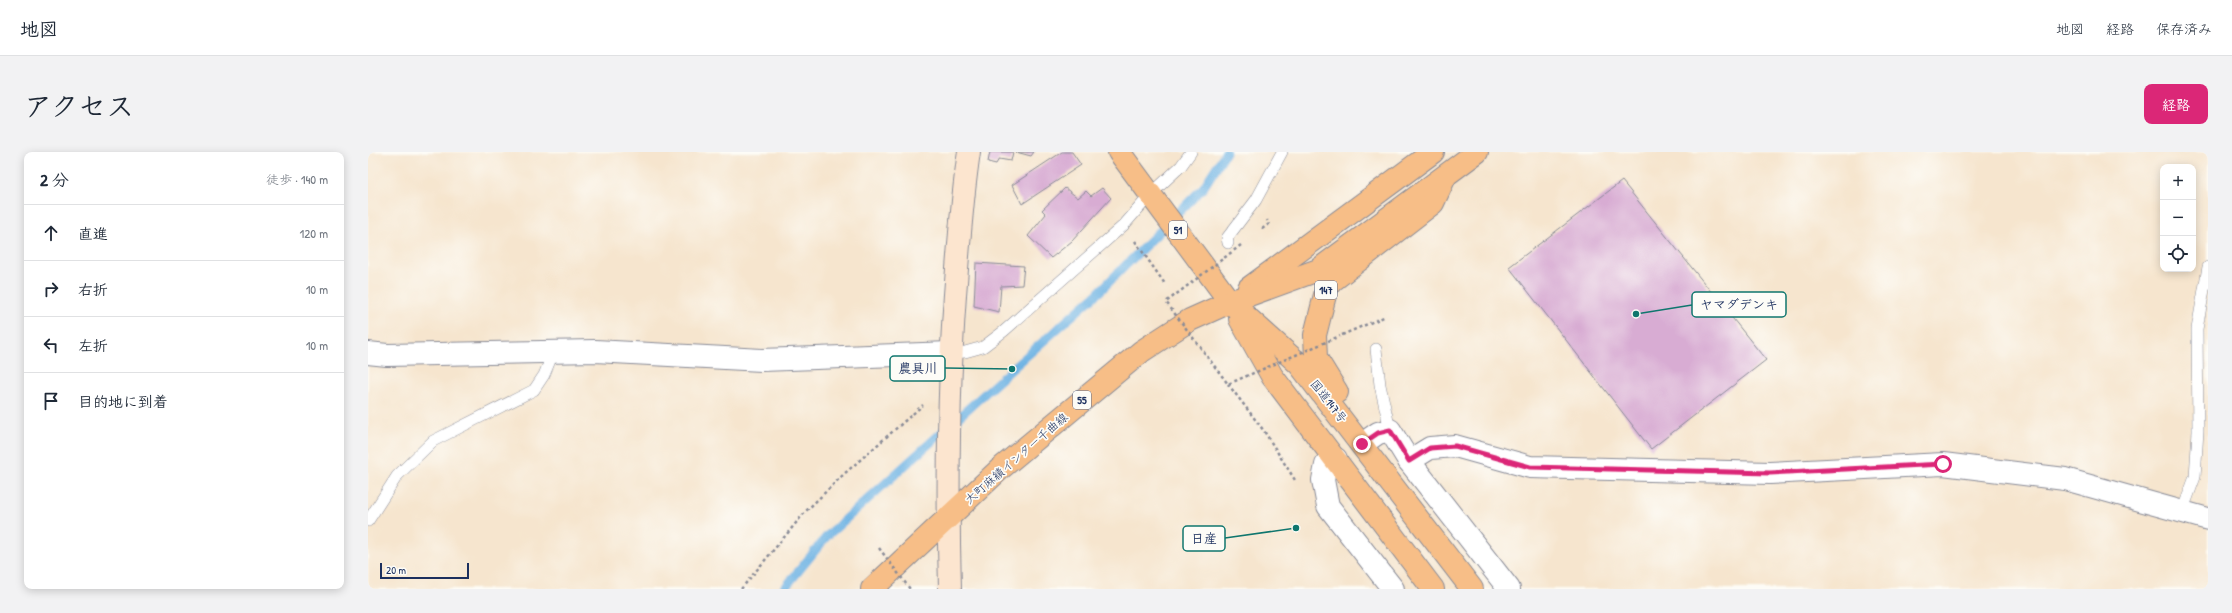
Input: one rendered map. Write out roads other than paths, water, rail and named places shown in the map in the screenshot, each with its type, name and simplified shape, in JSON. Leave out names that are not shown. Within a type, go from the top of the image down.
[{"type":"main road","name":"51","points":[[1119,152],[1155,198],[1230,302]]},
{"type":"main road","points":[[1433,152],[1230,302],[1272,376],[1433,589]]},
{"type":"main road","name":"147","points":[[1230,302],[1318,270],[1476,152]]},
{"type":"main road","name":"147","points":[[1362,444],[1356,425],[1316,358],[1315,335],[1327,287],[1332,281],[1433,203],[1444,177]]},
{"type":"main road","name":"国道147号","points":[[1230,302],[1299,364],[1472,589]]},
{"type":"main road","name":"大町麻績インター千曲線","points":[[872,589],[1000,469],[1142,350],[1190,320],[1230,302]]},
{"type":"street","points":[[950,589],[947,480],[950,352],[961,217],[969,152]]},
{"type":"street","points":[[368,353],[387,355],[595,351],[762,360],[950,352]]},
{"type":"street","points":[[1362,444],[1378,433],[1390,430],[1409,461],[1509,589]]},
{"type":"street","points":[[1409,461],[1430,448],[1455,446],[1530,467],[1770,473],[1943,464],[2065,480],[2208,519]]},
{"type":"street","points":[[1336,459],[1326,465],[1323,480],[1328,506],[1392,589]]},
{"type":"lane","points":[[950,352],[965,352],[983,347],[1004,331],[1155,198],[1191,152]]},
{"type":"lane","points":[[1228,243],[1227,238],[1230,232],[1256,200],[1282,152]]},
{"type":"lane","points":[[2182,512],[2195,477],[2198,431],[2197,328],[2208,267]]},
{"type":"lane","points":[[1376,350],[1380,385],[1390,430]]},
{"type":"lane","points":[[368,521],[397,476],[433,441],[534,390],[544,375],[554,351]]},
{"type":"waterway","points":[[784,589],[827,536],[1098,293],[1203,188],[1226,152]]},
{"type":"place","name":"ヤマダデンキ","points":[[1636,314]]},
{"type":"place","name":"農具川","points":[[1012,369]]},
{"type":"place","name":"日産","points":[[1296,528]]}]
